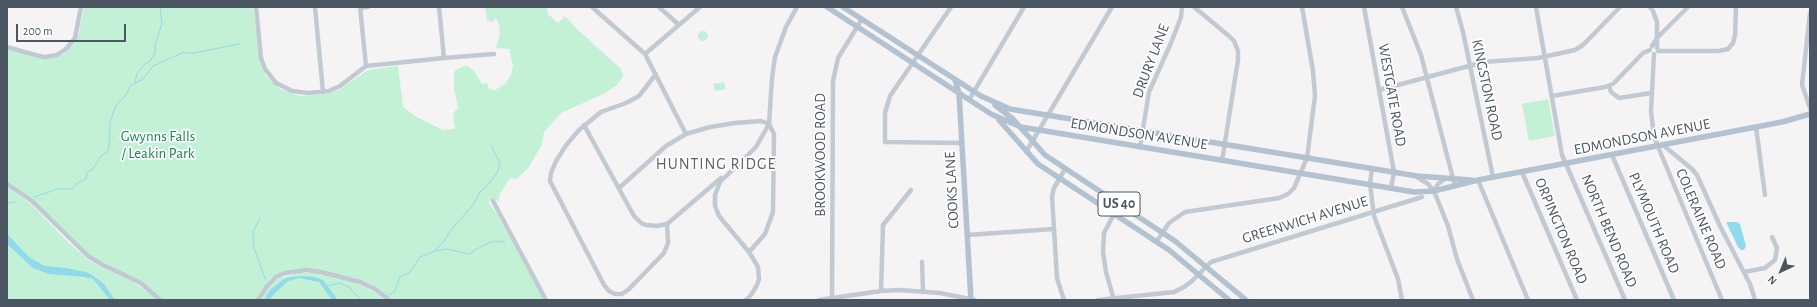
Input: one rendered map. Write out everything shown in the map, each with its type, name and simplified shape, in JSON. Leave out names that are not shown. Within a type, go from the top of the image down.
[{"type":"main road","name":"EDMONDSON AVENUE","points":[[827,7],[991,114],[1021,127],[1422,192],[1434,191],[1455,183],[1567,164],[1808,116]]},
{"type":"main road","name":"EDMONDSON AVENUE","points":[[843,7],[974,92],[1010,109],[1445,180],[1455,183]]},
{"type":"main road","name":"COOKS LANE","points":[[954,79],[959,93],[972,300]]},
{"type":"main road","name":"US 40","points":[[981,96],[1006,113],[1021,127],[1032,142],[1045,155],[1163,232],[1246,300]]},
{"type":"main road","name":"US 40","points":[[991,114],[1004,124],[1026,152],[1038,164],[1157,241],[1229,300]]},
{"type":"street","points":[[7,47],[45,57],[57,55],[68,48],[75,38],[81,7]]},
{"type":"street","points":[[256,7],[262,58],[268,74],[280,87],[292,91],[308,93],[323,92],[340,86],[366,66],[494,54]]},
{"type":"street","points":[[315,7],[323,92]]},
{"type":"street","points":[[366,66],[360,7],[368,7]]},
{"type":"street","points":[[439,7],[444,58]]},
{"type":"street","points":[[592,7],[645,54],[686,134]]},
{"type":"street","points":[[659,7],[679,25]]},
{"type":"street","points":[[584,125],[634,216],[641,223],[651,227],[667,224],[706,189],[726,175],[756,147],[769,124],[775,57],[786,27],[797,7]]},
{"type":"street","points":[[951,7],[912,63],[888,101],[885,113],[885,142],[962,143]]},
{"type":"street","points":[[969,100],[1024,7]]},
{"type":"street","points":[[1026,152],[1112,7]]},
{"type":"street","name":"DRURY LANE","points":[[1140,147],[1149,92],[1171,43],[1181,17],[1182,7]]},
{"type":"street","points":[[1194,7],[1229,36],[1234,41],[1238,50],[1238,60],[1222,160]]},
{"type":"street","points":[[1157,241],[1174,219],[1185,212],[1284,197],[1291,191],[1307,158],[1314,108],[1315,83],[1302,7]]},
{"type":"street","name":"WESTGATE ROAD","points":[[1364,7],[1394,172],[1391,188]]},
{"type":"street","points":[[1402,7],[1428,77],[1455,183]]},
{"type":"street","name":"KINGSTON ROAD","points":[[1456,7],[1493,177]]},
{"type":"street","name":"NORTH BEND ROAD","points":[[1536,7],[1562,155],[1625,300]]},
{"type":"street","points":[[1379,90],[1492,61],[1526,60],[1545,57],[1579,48],[1620,7]]},
{"type":"street","points":[[1650,7],[1655,15],[1657,27],[1657,38],[1654,50]]},
{"type":"street","points":[[1657,38],[1688,7]]},
{"type":"street","points":[[1552,96],[1610,86],[1643,53],[1654,50],[1719,51],[1728,49],[1733,42],[1735,35],[1736,7]]},
{"type":"street","points":[[645,54],[698,9]]},
{"type":"street","points":[[1810,13],[1802,85],[1810,108]]},
{"type":"street","name":"BROOKWOOD ROAD","points":[[832,298],[833,81],[838,58],[862,19]]},
{"type":"street","points":[[1657,27],[1668,27]]},
{"type":"street","name":"COLERAINE ROAD","points":[[1654,50],[1651,121],[1722,300]]},
{"type":"street","points":[[656,74],[639,96],[626,103],[601,112],[584,125],[563,149],[552,168],[550,181],[606,289],[615,294],[626,292],[660,258],[668,243],[667,224]]},
{"type":"street","points":[[1610,86],[1611,92],[1619,98],[1651,93]]},
{"type":"street","points":[[619,188],[666,146],[686,134],[710,127],[735,123],[761,121],[769,124],[774,134],[773,212],[765,234],[749,252]]},
{"type":"street","points":[[1756,127],[1765,195]]},
{"type":"street","points":[[1660,146],[1692,169],[1697,175],[1720,226],[1744,272],[1755,300]]},
{"type":"street","name":"PLYMOUTH ROAD","points":[[1612,155],[1674,300]]},
{"type":"street","points":[[1372,168],[1370,184],[1374,216],[1398,279],[1402,300]]},
{"type":"street","points":[[1064,300],[1057,278],[1052,192],[1065,169]]},
{"type":"street","name":"ORPINGTON ROAD","points":[[1522,172],[1577,300]]},
{"type":"street","points":[[726,175],[717,188],[715,195],[715,206],[723,221],[749,252],[758,267],[759,279],[755,290],[746,300]]},
{"type":"street","points":[[1417,176],[1428,184],[1434,191],[1448,226],[1457,259],[1473,300]]},
{"type":"street","points":[[1434,191],[1438,184],[1445,180]]},
{"type":"street","points":[[1478,180],[1528,300]]},
{"type":"street","points":[[7,184],[32,201],[88,256],[102,265],[141,283],[160,300]]},
{"type":"street","points":[[881,291],[883,225],[888,216],[911,190]]},
{"type":"street","name":"GREENWICH AVENUE","points":[[1098,300],[1174,292],[1184,287],[1206,266],[1214,261],[1422,197]]},
{"type":"street","points":[[493,201],[546,300]]},
{"type":"street","points":[[1114,214],[1104,233],[1103,252],[1106,272],[1114,299]]},
{"type":"street","points":[[967,234],[1054,229]]},
{"type":"street","points":[[1744,272],[1765,268],[1775,260],[1777,248],[1772,237]]},
{"type":"street","points":[[922,262],[923,291]]},
{"type":"street","points":[[258,300],[267,286],[276,278],[285,273],[306,270],[321,272],[360,282],[375,289],[389,300]]},
{"type":"street","points":[[819,300],[881,291],[923,291],[972,300]]},
{"type":"green space","name":"Gwynns Falls / Leakin Park","points":[[84,7],[253,7],[260,63],[266,76],[280,89],[300,96],[326,94],[339,90],[368,70],[398,66],[403,107],[415,116],[443,130],[455,129],[453,113],[458,108],[454,88],[454,72],[457,69],[466,65],[474,71],[482,84],[487,83],[489,89],[495,90],[505,84],[511,75],[513,66],[509,49],[496,48],[500,34],[498,21],[495,18],[493,22],[487,20],[485,7],[546,7],[548,14],[558,23],[565,16],[621,69],[623,76],[617,85],[603,94],[561,113],[544,132],[542,144],[529,167],[517,179],[510,178],[500,194],[498,201],[492,199],[488,202],[497,214],[544,300],[391,300],[374,287],[304,269],[293,270],[274,276],[267,282],[256,300],[162,300],[142,282],[90,256],[32,200],[7,183],[7,49],[42,59],[50,59],[62,55],[75,43],[79,33]]},
{"type":"green space","points":[[701,31],[705,31],[707,32],[707,40],[701,41],[698,38],[698,34]]},
{"type":"green space","points":[[724,82],[726,89],[715,91],[713,84]]},
{"type":"green space","points":[[1548,99],[1555,136],[1529,141],[1522,104]]},
{"type":"green space","points":[[7,187],[31,204],[87,259],[137,284],[157,300],[7,300]]},
{"type":"green space","points":[[299,273],[315,273],[358,284],[373,291],[385,300],[261,300],[265,291],[273,282],[280,278]]},
{"type":"water","points":[[1726,222],[1737,222],[1740,224],[1746,246],[1744,250],[1741,250],[1738,247]]},
{"type":"water","points":[[7,234],[30,258],[45,266],[66,268],[86,272],[92,275],[104,284],[115,300],[110,300],[90,277],[89,279],[85,277],[49,274],[33,268],[7,244]]},
{"type":"water","points":[[301,276],[314,277],[323,280],[338,300],[332,300],[319,282],[299,278],[288,281],[270,300],[264,300],[270,290],[286,278]]},
{"type":"waterway","points":[[135,82],[137,74],[144,65],[151,60],[155,53],[155,45],[162,24],[160,7]]},
{"type":"waterway","points":[[34,197],[58,189],[72,189],[77,183],[86,179],[87,172],[93,169],[101,156],[107,152],[109,147],[110,122],[116,106],[126,95],[130,86],[143,79],[153,66],[182,53],[194,53],[239,44]]},
{"type":"waterway","points":[[389,295],[395,291],[400,277],[410,272],[420,257],[433,252],[443,243],[450,231],[473,205],[480,192],[497,173],[500,164],[491,145]]},
{"type":"waterway","points":[[7,203],[15,202]]},
{"type":"waterway","points":[[260,218],[253,232],[254,248],[266,281]]},
{"type":"waterway","points":[[435,251],[447,249],[469,254],[493,241],[505,242]]},
{"type":"waterway","points":[[327,286],[340,283],[350,288],[361,300]]},
{"type":"district","name":"HUNTING RIDGE","points":[[716,164]]}]
